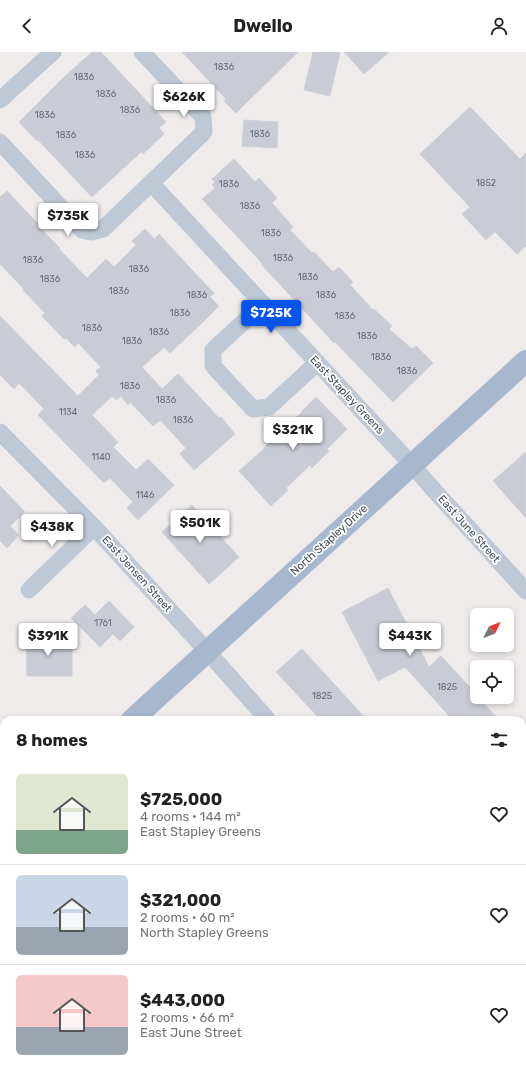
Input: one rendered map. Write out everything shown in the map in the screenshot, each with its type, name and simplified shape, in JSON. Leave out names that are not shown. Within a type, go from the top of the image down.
[{"type":"main road","name":"North Stapley Drive","points":[[136,716],[526,361]]},
{"type":"street","points":[[0,100],[53,52]]},
{"type":"street","points":[[0,142],[82,230],[91,232],[103,229],[204,132],[203,117],[142,52]]},
{"type":"street","name":"East Stapley Greens","points":[[151,183],[412,465]]},
{"type":"street","points":[[262,304],[213,350],[213,366],[253,409],[269,407],[317,363]]},
{"type":"street","name":"East Jensen Street","points":[[0,432],[94,527],[208,651],[265,716]]},
{"type":"street","name":"East June Street","points":[[412,465],[526,591]]},
{"type":"street","points":[[29,590],[94,527]]},
{"type":"building","points":[[92,52],[101,52],[166,122],[159,128],[164,134],[143,154],[141,152],[92,197],[19,122],[63,78]]},
{"type":"building","points":[[182,52],[298,52],[236,113],[224,101],[226,99]]},
{"type":"building","points":[[313,52],[340,52],[330,96],[304,90]]},
{"type":"building","points":[[344,52],[389,52],[364,74]]},
{"type":"building","points":[[470,107],[520,159],[526,153],[526,246],[517,254],[495,232],[486,240],[462,214],[470,207],[420,154]]},
{"type":"building","points":[[244,120],[278,122],[277,148],[242,146]]},
{"type":"building","points":[[234,159],[255,182],[259,178],[277,198],[272,203],[293,227],[290,230],[312,253],[314,252],[333,272],[339,267],[353,282],[350,285],[373,310],[374,309],[392,326],[389,329],[412,349],[416,346],[433,363],[393,402],[335,342],[334,343],[202,199],[215,188],[212,185],[215,182],[212,179]]},
{"type":"building","points":[[7,191],[87,278],[106,259],[114,267],[136,245],[132,241],[145,229],[154,239],[159,234],[214,293],[210,297],[219,306],[170,353],[164,347],[142,367],[162,389],[178,374],[219,418],[221,417],[235,434],[194,470],[180,454],[186,448],[160,420],[153,426],[130,402],[128,405],[121,396],[116,400],[112,396],[92,415],[118,442],[113,447],[136,470],[148,459],[174,485],[138,520],[127,508],[133,502],[110,478],[104,483],[38,415],[44,409],[19,383],[14,389],[0,375],[0,316],[78,396],[99,375],[96,371],[101,367],[78,343],[75,347],[66,338],[64,339],[42,316],[45,313],[0,264],[0,197]]},
{"type":"building","points":[[316,397],[347,429],[327,449],[329,451],[312,468],[310,465],[286,488],[288,490],[271,506],[239,471],[264,449]]},
{"type":"building","points":[[526,452],[526,518],[493,481]]},
{"type":"building","points":[[0,486],[25,512],[10,526],[19,535],[7,548],[0,541]]},
{"type":"building","points":[[192,505],[239,557],[209,584],[162,532]]},
{"type":"building","points":[[388,588],[429,667],[441,656],[470,687],[470,704],[484,704],[495,716],[449,716],[405,667],[378,681],[342,612]]},
{"type":"building","points":[[109,601],[134,627],[120,641],[113,634],[100,647],[71,618],[85,605],[95,615]]},
{"type":"building","points":[[26,633],[46,633],[46,642],[72,642],[72,676],[27,676]]},
{"type":"building","points":[[302,649],[363,716],[317,716],[276,672]]}]
